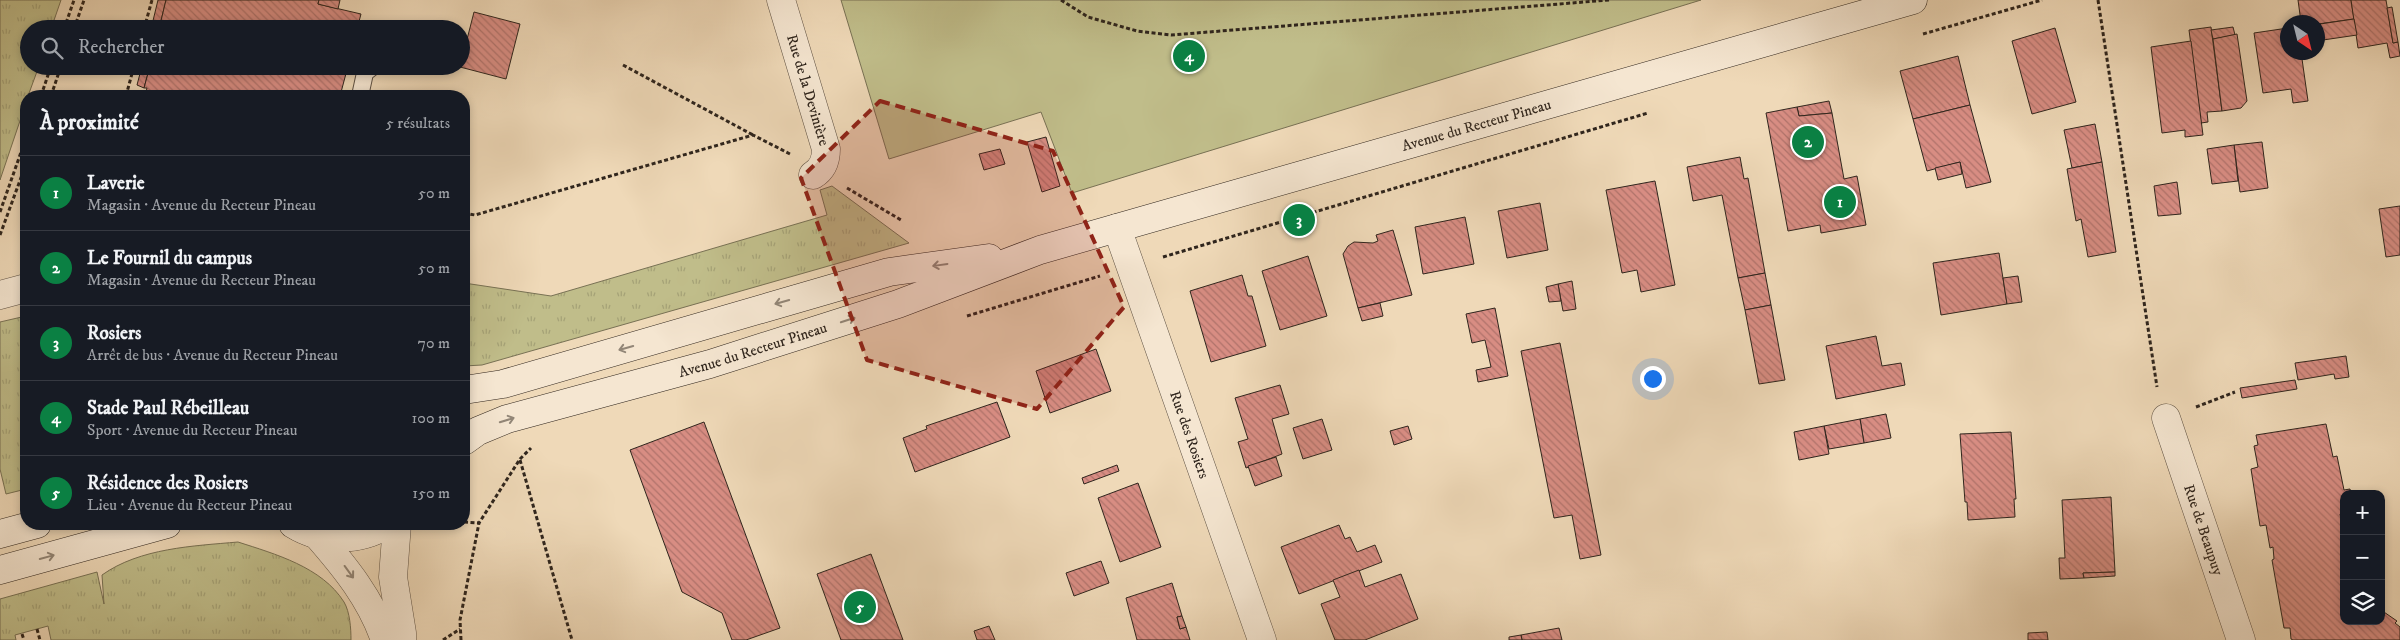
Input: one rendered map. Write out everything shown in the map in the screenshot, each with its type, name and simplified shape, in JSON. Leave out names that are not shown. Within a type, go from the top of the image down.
[{"type":"main road","name":"Rue de la Devinière","points":[[781,0],[826,149],[826,160],[816,173]]},
{"type":"main road","name":"Avenue du Recteur Pineau","points":[[470,437],[507,420],[710,364],[898,304],[1040,250],[1913,0]]},
{"type":"main road","name":"Rue des Rosiers","points":[[1117,228],[1262,640]]},
{"type":"main road","name":"Avenue du Recteur Pineau","points":[[470,389],[503,384],[889,272],[1040,250]]},
{"type":"main road","points":[[0,295],[20,290]]},
{"type":"main road","name":"Rue de Beaupuy","points":[[2166,418],[2241,640]]},
{"type":"main road","points":[[0,534],[20,529]]},
{"type":"main road","points":[[0,570],[145,530]]},
{"type":"main road","points":[[306,530],[359,586],[385,640]]},
{"type":"main road","points":[[309,530],[345,538],[361,536],[374,530]]},
{"type":"main road","points":[[397,530],[393,577],[402,640]]},
{"type":"lane","points":[[361,90],[365,75]]},
{"type":"path","points":[[67,20],[74,0]]},
{"type":"path","points":[[77,20],[84,0]]},
{"type":"path","points":[[146,20],[152,0]]},
{"type":"path","points":[[1061,0],[1088,17],[1137,31],[1171,35],[1609,0]]},
{"type":"path","points":[[1920,35],[2042,0]]},
{"type":"path","points":[[2098,0],[2158,398],[2166,418],[2235,392]]},
{"type":"path","points":[[623,65],[753,135],[816,173],[901,220]]},
{"type":"path","points":[[43,90],[48,75]]},
{"type":"path","points":[[53,90],[58,75]]},
{"type":"path","points":[[128,90],[132,75]]},
{"type":"path","points":[[958,319],[1649,113]]},
{"type":"path","points":[[470,215],[475,216],[753,135]]},
{"type":"path","points":[[0,212],[20,155]]},
{"type":"path","points":[[0,235],[20,180]]},
{"type":"path","points":[[461,640],[460,620],[479,523],[520,459],[538,442]]},
{"type":"path","points":[[520,459],[572,640]]},
{"type":"path","points":[[470,522],[479,523]]},
{"type":"path","points":[[37,629],[40,640]]},
{"type":"path","points":[[443,640],[461,629]]},
{"type":"path","points":[[22,634],[24,640]]},
{"type":"highlighted area","points":[[880,101],[1053,151],[1124,307],[1037,409],[867,360],[801,178]]},
{"type":"green space","points":[[0,0],[61,0],[54,20],[20,20],[20,75],[36,75],[30,90],[20,90],[20,121],[0,180]]},
{"type":"green space","points":[[841,0],[1701,0],[1072,193],[1041,112],[889,159]]},
{"type":"green space","points":[[832,186],[909,243],[482,365],[470,366],[470,284],[551,296],[827,215],[820,190]]},
{"type":"green space","points":[[20,317],[20,490],[6,494],[0,469],[0,322]]},
{"type":"green space","points":[[238,542],[297,563],[311,571],[335,590],[348,611],[351,640],[51,640],[48,626],[15,635],[16,640],[0,640],[0,599],[97,572],[104,604],[102,575],[117,566],[133,559],[167,550]]},
{"type":"building","points":[[158,0],[166,0],[161,20],[153,20]]},
{"type":"building","points":[[166,0],[319,0],[318,4],[361,14],[359,20],[161,20]]},
{"type":"building","points":[[319,0],[340,0],[338,9],[318,4]]},
{"type":"building","points":[[2298,0],[2351,0],[2354,19],[2325,23],[2325,15],[2300,15]]},
{"type":"building","points":[[2351,0],[2386,0],[2393,43],[2398,42],[2400,56],[2390,58],[2387,43],[2358,48]]},
{"type":"building","points":[[2392,7],[2398,42],[2393,43],[2387,8]]},
{"type":"building","points":[[474,12],[520,24],[506,79],[470,70],[470,28]]},
{"type":"building","points":[[2354,19],[2357,35],[2325,40],[2325,23]]},
{"type":"building","points":[[2211,27],[2222,111],[2207,112],[2208,122],[2201,123],[2189,30]]},
{"type":"building","points":[[2233,27],[2235,35],[2213,39],[2211,30]]},
{"type":"building","points":[[2055,28],[2076,102],[2032,114],[2012,41]]},
{"type":"building","points":[[2280,29],[2280,60],[2302,60],[2308,101],[2293,103],[2291,89],[2263,93],[2254,33]]},
{"type":"building","points":[[2237,34],[2247,101],[2241,108],[2222,111],[2213,39]]},
{"type":"building","points":[[2191,41],[2203,135],[2185,137],[2185,130],[2162,133],[2151,47]]},
{"type":"building","points":[[1958,56],[1970,105],[1913,119],[1900,71]]},
{"type":"building","points":[[140,75],[148,75],[144,88],[137,85]]},
{"type":"building","points":[[148,75],[346,75],[342,90],[146,90],[147,88],[144,88]]},
{"type":"building","points":[[1829,101],[1832,113],[1799,116],[1797,107]]},
{"type":"building","points":[[1970,105],[1991,182],[1966,188],[1960,162],[1927,171],[1913,119]]},
{"type":"building","points":[[1797,107],[1799,116],[1832,113],[1844,179],[1857,176],[1866,225],[1821,233],[1820,225],[1788,231],[1766,113]]},
{"type":"building","points":[[2095,124],[2102,162],[2072,168],[2064,130]]},
{"type":"building","points":[[1046,137],[1060,186],[1042,192],[1027,142]]},
{"type":"building","points":[[2262,142],[2268,188],[2240,192],[2234,145]]},
{"type":"building","points":[[2234,145],[2238,181],[2212,184],[2207,149]]},
{"type":"building","points":[[1000,149],[1005,164],[984,170],[979,154]]},
{"type":"building","points":[[1740,157],[1744,179],[1748,178],[1765,273],[1738,278],[1722,195],[1693,201],[1687,167]]},
{"type":"building","points":[[1960,162],[1962,174],[1938,180],[1935,168]]},
{"type":"building","points":[[2102,162],[2116,252],[2088,257],[2081,219],[2076,221],[2067,169]]},
{"type":"building","points":[[1655,181],[1675,285],[1641,292],[1637,270],[1622,273],[1606,190]]},
{"type":"building","points":[[2177,182],[2181,214],[2158,216],[2154,186]]},
{"type":"building","points":[[1540,203],[1548,250],[1507,258],[1498,211]]},
{"type":"building","points":[[2400,206],[2400,255],[2386,257],[2379,209]]},
{"type":"building","points":[[1465,217],[1474,264],[1423,274],[1415,227]]},
{"type":"building","points":[[1393,230],[1412,295],[1358,308],[1343,254],[1348,246],[1354,242],[1373,243],[1378,241],[1376,235]]},
{"type":"building","points":[[1999,253],[2007,304],[1941,315],[1933,263]]},
{"type":"building","points":[[1308,256],[1327,316],[1280,330],[1262,271]]},
{"type":"building","points":[[1765,273],[1771,305],[1745,310],[1738,278]]},
{"type":"building","points":[[1242,275],[1248,296],[1252,296],[1266,346],[1211,362],[1190,291]]},
{"type":"building","points":[[2018,276],[2022,302],[2007,304],[2003,278]]},
{"type":"building","points":[[1572,281],[1576,309],[1563,311],[1558,284]]},
{"type":"building","points":[[1558,284],[1561,301],[1549,302],[1546,287]]},
{"type":"building","points":[[1380,303],[1383,316],[1362,321],[1358,308]]},
{"type":"building","points":[[1771,305],[1785,380],[1759,384],[1745,310]]},
{"type":"building","points":[[1495,308],[1508,376],[1478,382],[1476,370],[1491,367],[1485,340],[1472,343],[1466,314]]},
{"type":"building","points":[[1876,336],[1882,366],[1901,363],[1905,385],[1836,399],[1826,346]]},
{"type":"building","points":[[1560,343],[1601,555],[1580,559],[1572,515],[1554,518],[1521,351]]},
{"type":"building","points":[[1096,349],[1111,391],[1050,413],[1036,371]]},
{"type":"building","points":[[2346,356],[2349,377],[2335,379],[2334,374],[2298,380],[2295,363]]},
{"type":"building","points":[[2295,380],[2297,389],[2242,398],[2240,388]]},
{"type":"building","points":[[1280,385],[1289,414],[1272,419],[1282,454],[1246,468],[1238,442],[1248,439],[1235,398]]},
{"type":"building","points":[[997,402],[1010,437],[915,472],[903,438],[927,429],[926,426]]},
{"type":"building","points":[[1886,414],[1891,438],[1864,443],[1860,419]]},
{"type":"building","points":[[1322,419],[1332,450],[1303,459],[1293,428]]},
{"type":"building","points":[[1860,419],[1864,443],[1829,449],[1824,426]]},
{"type":"building","points":[[704,422],[780,628],[746,640],[732,640],[722,613],[682,592],[630,450]]},
{"type":"building","points":[[2326,424],[2333,457],[2337,456],[2344,490],[2340,490],[2340,625],[2385,625],[2385,613],[2397,621],[2395,623],[2400,627],[2400,640],[2291,639],[2290,628],[2284,628],[2272,560],[2274,559],[2273,547],[2270,548],[2266,525],[2260,526],[2251,469],[2258,467],[2254,446],[2258,445],[2256,435]]},
{"type":"building","points":[[1408,426],[1412,439],[1394,445],[1390,431]]},
{"type":"building","points":[[1824,426],[1829,454],[1799,460],[1794,432]]},
{"type":"building","points":[[2011,432],[2016,499],[2014,499],[2015,517],[1968,520],[1960,434]]},
{"type":"building","points":[[1276,457],[1282,476],[1255,486],[1248,466]]},
{"type":"building","points":[[1117,465],[1119,471],[1084,484],[1082,478]]},
{"type":"building","points":[[1138,483],[1161,547],[1120,562],[1098,498]]},
{"type":"building","points":[[2111,497],[2115,572],[2083,573],[2084,578],[2060,579],[2059,558],[2065,558],[2062,500]]},
{"type":"building","points":[[1339,525],[1345,539],[1350,537],[1357,552],[1375,545],[1382,562],[1299,594],[1281,547]]},
{"type":"building","points":[[871,554],[903,640],[841,640],[817,574]]},
{"type":"building","points":[[1101,561],[1109,583],[1074,596],[1066,573]]},
{"type":"building","points":[[1359,570],[1365,587],[1401,574],[1418,619],[1365,640],[1335,640],[1321,604],[1340,597],[1333,580]]},
{"type":"building","points":[[2115,572],[2115,576],[2084,578],[2083,573]]},
{"type":"building","points":[[1172,583],[1182,616],[1177,617],[1180,629],[1186,627],[1190,640],[1137,640],[1126,598]]},
{"type":"building","points":[[1182,616],[1186,627],[1180,629],[1177,617]]},
{"type":"building","points":[[989,626],[995,640],[977,640],[974,631]]},
{"type":"building","points":[[1559,628],[1562,640],[1522,640],[1521,635]]},
{"type":"building","points":[[2047,632],[2048,640],[2028,640],[2028,633]]},
{"type":"building","points":[[1521,635],[1522,640],[1509,640],[1509,637]]},
{"type":"place","name":"Stade Paul Rébeilleau","points":[[1189,56]]},
{"type":"place","name":"Le Fournil du campus","points":[[1808,142]]},
{"type":"place","name":"Laverie","points":[[1840,202]]},
{"type":"place","name":"Rosiers","points":[[1299,220]]},
{"type":"place","name":"Résidence des Rosiers","points":[[860,607]]}]
